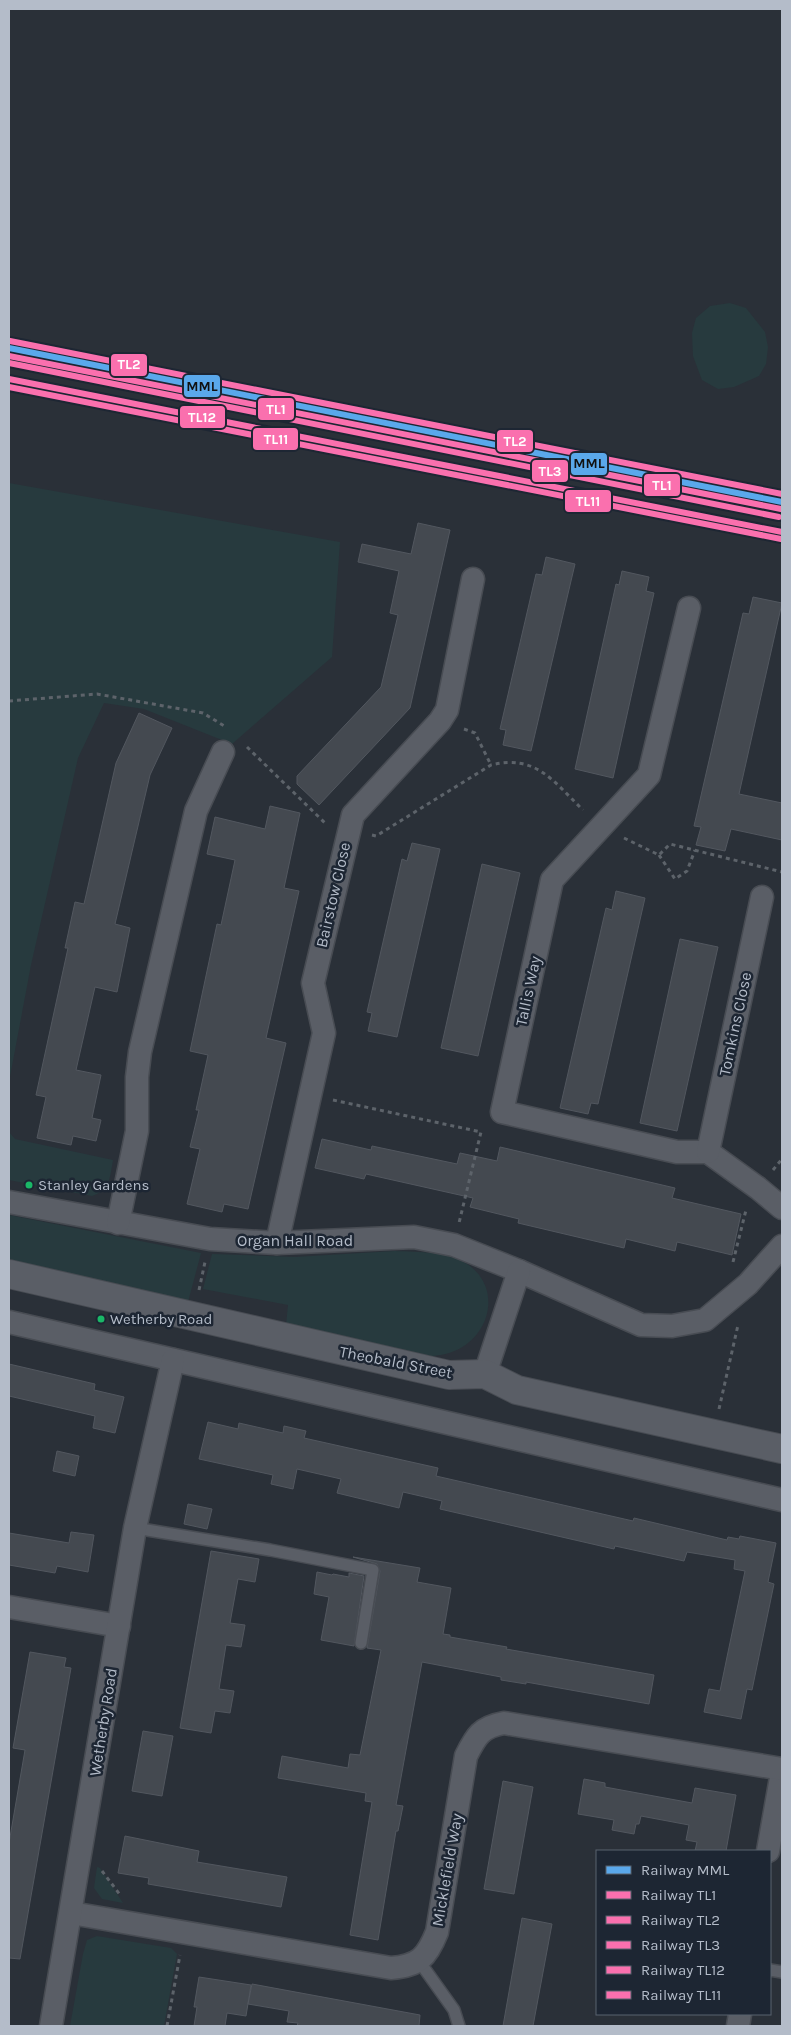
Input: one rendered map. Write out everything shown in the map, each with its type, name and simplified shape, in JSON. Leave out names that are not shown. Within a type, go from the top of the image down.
[{"type":"street","name":"Bairstow Close","points":[[277,1243],[324,1033],[312,983],[353,815],[440,721],[446,710],[473,579]]},
{"type":"street","name":"Tallis Way","points":[[689,608],[649,775],[552,880],[502,1112],[677,1152],[708,1152]]},
{"type":"street","points":[[118,1223],[137,1131],[137,1077],[140,1052],[196,811],[222,752]]},
{"type":"street","name":"Tomkins Close","points":[[708,1152],[762,897]]},
{"type":"street","points":[[708,1152],[782,1208]]},
{"type":"street","name":"Organ Hall Road","points":[[9,1202],[210,1239],[277,1243],[414,1238],[454,1245],[519,1271],[641,1325],[672,1326],[705,1320],[748,1284],[782,1246]]},
{"type":"street","points":[[485,1374],[519,1271]]},
{"type":"street","name":"Theobald Street","points":[[9,1274],[440,1372],[450,1374],[485,1374],[517,1390],[782,1449]]},
{"type":"street","points":[[9,1322],[782,1500]]},
{"type":"street","name":"Wetherby Road","points":[[51,2026],[135,1528],[173,1360]]},
{"type":"street","points":[[9,1606],[119,1626]]},
{"type":"street","name":"Micklefield Way","points":[[419,1961],[430,1949],[437,1932],[466,1756],[475,1738],[489,1726],[504,1723],[782,1770]]},
{"type":"street","points":[[768,1850],[779,1812],[782,1770]]},
{"type":"street","points":[[71,1913],[391,1968],[405,1967],[419,1961]]},
{"type":"lane","points":[[135,1528],[270,1550],[373,1570],[361,1642]]},
{"type":"lane","points":[[419,1961],[454,2010],[459,2026]]},
{"type":"path","points":[[440,721],[475,734],[490,765]]},
{"type":"path","points":[[659,855],[675,878],[687,871],[695,850]]},
{"type":"path","points":[[310,1095],[481,1132],[454,1245]]},
{"type":"path","points":[[714,1434],[748,1284],[733,1264],[748,1203],[782,1159]]},
{"type":"path","points":[[100,1868],[124,1899]]},
{"type":"path","points":[[167,2026],[184,1932]]},
{"type":"green space","points":[[730,303],[746,308],[765,332],[768,347],[766,364],[759,376],[734,387],[718,389],[702,380],[693,356],[692,333],[696,318],[710,306]]},
{"type":"green space","points":[[9,483],[340,542],[332,657],[232,744],[144,709],[104,703],[78,758],[31,965],[9,1082]]},
{"type":"green space","points":[[9,1132],[15,1139],[113,1160],[106,1186],[92,1196],[9,1180]]},
{"type":"green space","points":[[9,1215],[201,1253],[188,1302],[9,1262]]},
{"type":"green space","points":[[395,1251],[434,1253],[453,1257],[470,1266],[479,1275],[485,1286],[488,1310],[478,1332],[470,1341],[450,1353],[422,1357],[286,1325],[288,1305],[203,1289],[212,1254],[295,1257]]},
{"type":"green space","points":[[97,1867],[100,1868],[123,1903],[102,1899],[94,1888]]},
{"type":"green space","points":[[97,1936],[171,1948],[177,1954],[164,2026],[70,2026],[87,1940]]},
{"type":"building","points":[[418,523],[450,530],[410,708],[319,805],[297,784],[297,776],[381,687],[398,615],[390,613],[399,571],[358,562],[362,544],[411,554]]},
{"type":"building","points":[[546,557],[575,564],[531,751],[503,745],[506,730],[500,729],[536,574],[542,575]]},
{"type":"building","points":[[622,571],[649,577],[646,591],[654,593],[613,778],[575,769],[616,584],[619,585]]},
{"type":"building","points":[[753,597],[782,603],[739,794],[782,803],[782,840],[731,829],[725,851],[696,845],[701,827],[694,826],[743,613],[749,614]]},
{"type":"building","points":[[139,713],[172,728],[150,775],[115,924],[130,928],[117,992],[95,987],[76,1070],[101,1075],[92,1118],[101,1120],[96,1141],[73,1136],[71,1145],[37,1138],[46,1097],[36,1095],[68,948],[65,948],[75,902],[84,904],[116,763]]},
{"type":"building","points":[[270,806],[300,813],[284,888],[299,891],[266,1038],[286,1043],[248,1209],[224,1204],[222,1212],[187,1204],[200,1149],[190,1147],[199,1110],[196,1110],[208,1055],[190,1051],[217,924],[221,925],[235,860],[207,854],[215,817],[265,829]]},
{"type":"building","points":[[412,843],[440,849],[397,1037],[368,1031],[372,1013],[367,1012],[402,859],[407,861]]},
{"type":"building","points":[[482,864],[520,873],[478,1056],[441,1048]]},
{"type":"building","points":[[616,891],[645,898],[598,1104],[591,1103],[588,1114],[560,1108],[606,908],[612,910]]},
{"type":"building","points":[[680,939],[718,947],[677,1131],[640,1123]]},
{"type":"building","points":[[322,1139],[371,1150],[372,1146],[457,1164],[460,1153],[497,1161],[500,1147],[675,1188],[672,1198],[741,1214],[732,1255],[677,1242],[675,1251],[626,1239],[624,1248],[518,1223],[519,1219],[470,1207],[473,1198],[366,1174],[364,1179],[315,1168]]},
{"type":"building","points":[[9,1364],[95,1384],[94,1390],[124,1397],[115,1433],[93,1428],[95,1416],[9,1396]]},
{"type":"building","points":[[208,1422],[238,1429],[239,1423],[283,1433],[284,1426],[306,1431],[304,1438],[438,1468],[436,1476],[633,1521],[634,1518],[727,1540],[728,1537],[739,1539],[740,1536],[776,1543],[768,1582],[774,1584],[752,1690],[747,1689],[741,1719],[704,1712],[709,1689],[720,1691],[745,1571],[734,1569],[735,1560],[687,1552],[684,1561],[615,1546],[614,1549],[440,1509],[442,1501],[403,1492],[399,1508],[337,1493],[341,1479],[297,1469],[293,1489],[271,1484],[273,1475],[199,1459]]},
{"type":"building","points":[[57,1451],[79,1456],[75,1476],[53,1471]]},
{"type":"building","points":[[188,1504],[212,1509],[207,1529],[184,1524]]},
{"type":"building","points":[[71,1532],[94,1535],[88,1572],[57,1566],[55,1573],[9,1565],[9,1533],[69,1543]]},
{"type":"building","points":[[211,1551],[259,1559],[255,1582],[238,1579],[230,1623],[245,1625],[241,1647],[226,1645],[219,1689],[234,1691],[230,1713],[215,1711],[211,1733],[180,1728]]},
{"type":"building","points":[[353,1557],[420,1568],[417,1582],[451,1588],[443,1634],[450,1635],[450,1637],[507,1647],[506,1649],[654,1675],[649,1704],[526,1682],[526,1684],[501,1680],[501,1677],[422,1662],[396,1805],[403,1806],[398,1831],[396,1831],[378,1940],[350,1935],[372,1802],[365,1801],[366,1793],[278,1778],[282,1756],[348,1768],[350,1754],[360,1755],[381,1650],[367,1648],[380,1571],[377,1564]]},
{"type":"building","points":[[317,1572],[349,1577],[349,1573],[364,1576],[354,1646],[321,1640],[329,1597],[314,1594]]},
{"type":"building","points":[[30,1652],[66,1658],[64,1667],[71,1668],[20,1959],[9,1958],[9,1843],[25,1750],[13,1748]]},
{"type":"building","points":[[143,1731],[173,1736],[162,1796],[132,1791]]},
{"type":"building","points":[[584,1779],[605,1783],[605,1787],[692,1803],[695,1788],[736,1795],[726,1850],[695,1850],[697,1842],[686,1840],[689,1825],[641,1816],[639,1824],[636,1824],[634,1834],[612,1830],[614,1820],[578,1814]]},
{"type":"building","points":[[503,1781],[533,1787],[514,1894],[484,1889]]},
{"type":"building","points":[[125,1836],[199,1851],[197,1862],[287,1877],[281,1907],[148,1884],[149,1878],[118,1873]]},
{"type":"building","points":[[522,1918],[552,1924],[533,2026],[503,2026]]},
{"type":"building","points":[[199,1977],[251,1985],[246,2016],[227,2013],[225,2026],[194,2026],[197,2007],[194,2007]]},
{"type":"building","points":[[252,1984],[420,2015],[419,2026],[297,2026],[298,2023],[287,2022],[289,2011],[248,2004]]},
{"type":"rail line","name":"TL2","points":[[10,341],[782,494]]},
{"type":"rail line","name":"MML","points":[[9,348],[782,502]]},
{"type":"rail line","name":"TL1","points":[[9,356],[781,509]]},
{"type":"rail line","name":"TL3","points":[[9,363],[779,517]]},
{"type":"rail line","name":"TL12","points":[[9,379],[782,532]]},
{"type":"rail line","name":"TL11","points":[[9,387],[781,539]]},
{"type":"place","name":"Stanley Gardens","points":[[29,1185]]},
{"type":"place","name":"Wetherby Road","points":[[101,1319]]}]
